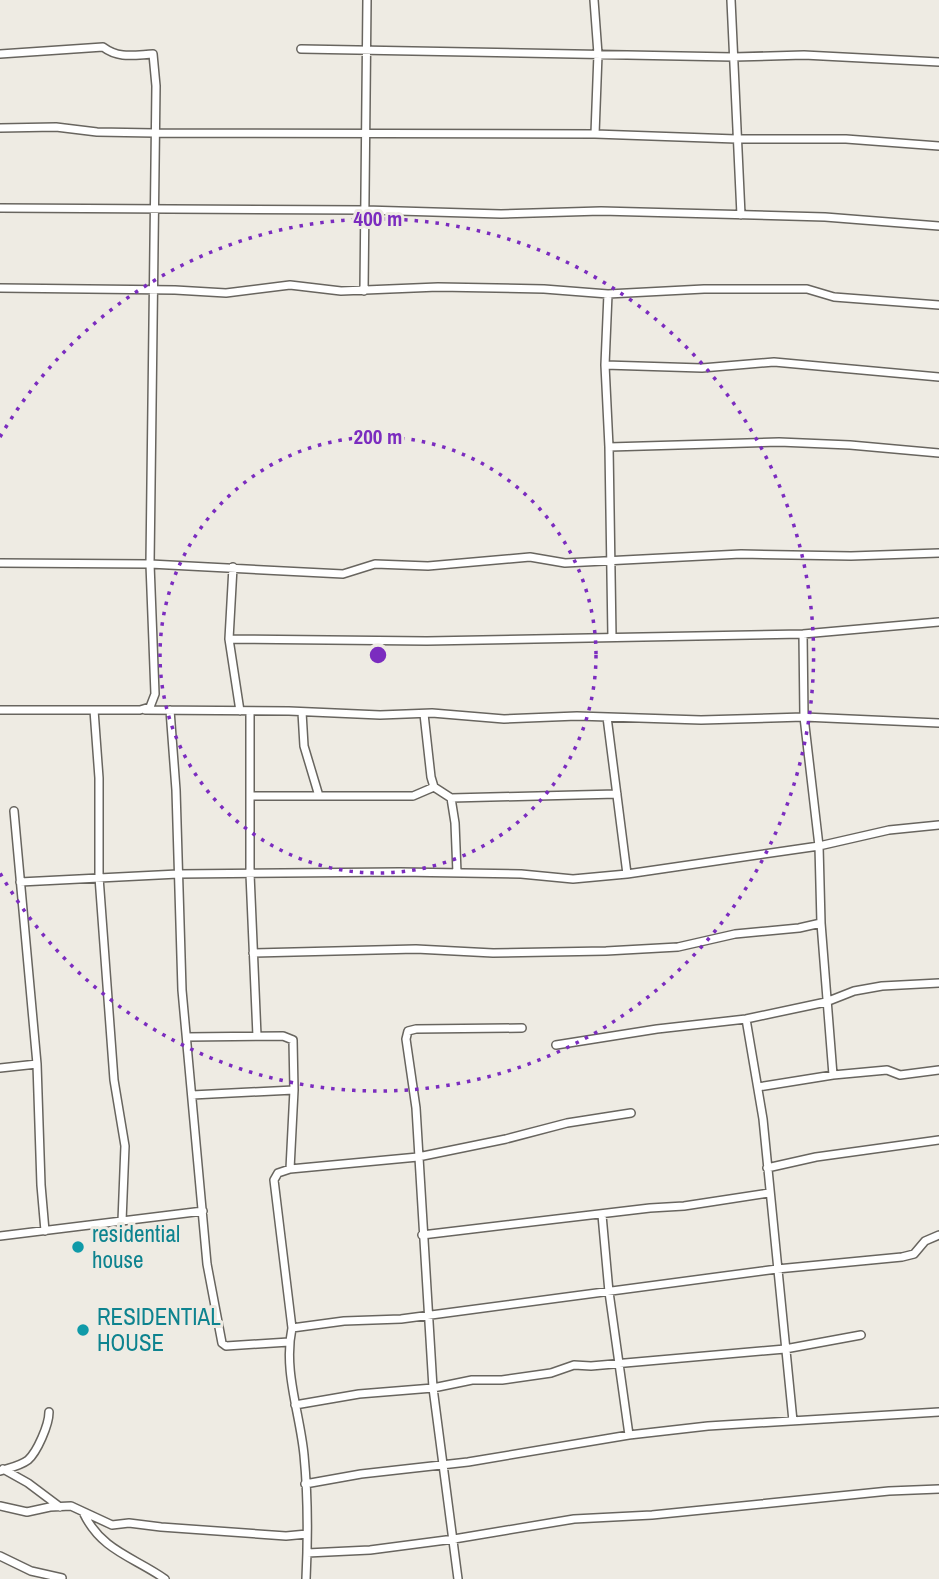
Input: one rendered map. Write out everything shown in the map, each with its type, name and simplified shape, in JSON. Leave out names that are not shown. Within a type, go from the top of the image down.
[{"type":"street","points":[[364,291],[367,0]]},
{"type":"street","points":[[594,0],[598,54],[595,134]]},
{"type":"street","points":[[731,0],[741,215]]},
{"type":"street","points":[[0,54],[103,47],[124,56],[153,54],[156,86],[153,210],[155,291],[150,564],[155,694],[150,707],[140,710]]},
{"type":"street","points":[[302,48],[733,57],[804,55],[939,62]]},
{"type":"street","points":[[0,128],[56,127],[97,132],[154,133],[595,134],[736,139],[846,139],[939,146]]},
{"type":"street","points":[[0,208],[365,210],[501,214],[601,211],[825,216],[939,226]]},
{"type":"street","points":[[0,288],[226,293],[290,285],[341,291],[438,287],[544,289],[608,294],[704,289],[807,289],[834,296],[939,305]]},
{"type":"street","points":[[608,294],[606,365],[610,447],[612,637]]},
{"type":"street","points":[[606,365],[702,368],[774,362],[939,377]]},
{"type":"street","points":[[610,447],[779,442],[939,453]]},
{"type":"street","points":[[0,564],[150,564],[343,574],[375,564],[428,566],[530,557],[565,563],[741,554],[851,556],[939,553]]},
{"type":"street","points":[[233,567],[229,639],[240,711]]},
{"type":"street","points":[[229,639],[427,641],[803,634],[939,622]]},
{"type":"street","points":[[803,634],[804,717],[819,846],[821,923],[833,1075]]},
{"type":"street","points":[[0,710],[424,714],[504,719],[607,717],[701,720],[804,717],[939,723]]},
{"type":"street","points":[[94,710],[99,778],[99,877],[114,1080],[125,1146],[122,1222]]},
{"type":"street","points":[[170,710],[176,790],[182,990],[204,1211],[206,1264],[222,1343],[226,1346],[289,1342]]},
{"type":"street","points":[[250,711],[250,874],[257,1036]]},
{"type":"street","points":[[302,712],[304,746],[319,796]]},
{"type":"street","points":[[424,714],[434,787],[451,798],[617,794]]},
{"type":"street","points":[[607,717],[627,874]]},
{"type":"street","points":[[250,796],[413,796],[434,787]]},
{"type":"street","points":[[451,798],[457,873]]},
{"type":"street","points":[[14,811],[37,1064],[45,1231]]},
{"type":"street","points":[[20,882],[178,874],[457,873],[573,878],[627,874],[819,846],[889,830],[939,825]]},
{"type":"street","points":[[253,953],[415,949],[494,953],[606,951],[678,947],[735,934],[799,928],[821,923]]},
{"type":"street","points":[[556,1045],[657,1029],[746,1019],[826,1002],[854,991],[882,986],[939,983]]},
{"type":"street","points":[[746,1019],[758,1087],[793,1421]]},
{"type":"street","points":[[458,1579],[433,1388],[416,1108],[406,1039],[408,1031],[522,1028]]},
{"type":"street","points":[[187,1037],[283,1036],[293,1040],[294,1090],[290,1169]]},
{"type":"street","points":[[0,1068],[37,1064]]},
{"type":"street","points":[[758,1087],[833,1075],[887,1070],[900,1074],[939,1070]]},
{"type":"street","points":[[192,1095],[294,1090]]},
{"type":"street","points":[[306,1579],[305,1484],[289,1342],[292,1328],[274,1180],[278,1173],[290,1169],[418,1157],[567,1123],[631,1113]]},
{"type":"street","points":[[767,1168],[816,1157],[939,1140]]},
{"type":"street","points":[[422,1235],[684,1206],[769,1193]]},
{"type":"street","points":[[0,1236],[204,1211]]},
{"type":"street","points":[[602,1215],[609,1292],[629,1435]]},
{"type":"street","points":[[292,1328],[428,1315],[777,1269],[902,1257],[914,1254],[925,1241],[939,1235]]},
{"type":"street","points":[[295,1405],[359,1394],[551,1373],[574,1365],[591,1366],[785,1349],[861,1335]]},
{"type":"street","points":[[2,1469],[30,1458],[46,1432],[49,1412]]},
{"type":"street","points":[[305,1484],[629,1435],[708,1426],[939,1412]]},
{"type":"street","points":[[2,1469],[28,1483],[60,1507]]},
{"type":"street","points":[[307,1553],[370,1550],[574,1519],[652,1515],[889,1491],[939,1489]]},
{"type":"street","points":[[0,1499],[3,1506],[27,1513],[71,1506],[112,1525],[129,1522],[161,1527],[286,1536],[306,1534]]},
{"type":"street","points":[[83,1513],[93,1531],[114,1549],[165,1579]]},
{"type":"street","points":[[0,1556],[40,1579]]},
{"type":"street","points":[[31,1572],[62,1578]]},
{"type":"place","name":"residential house","points":[[78,1247]]},
{"type":"place","name":"RESIDENTIAL HOUSE","points":[[83,1330]]}]
